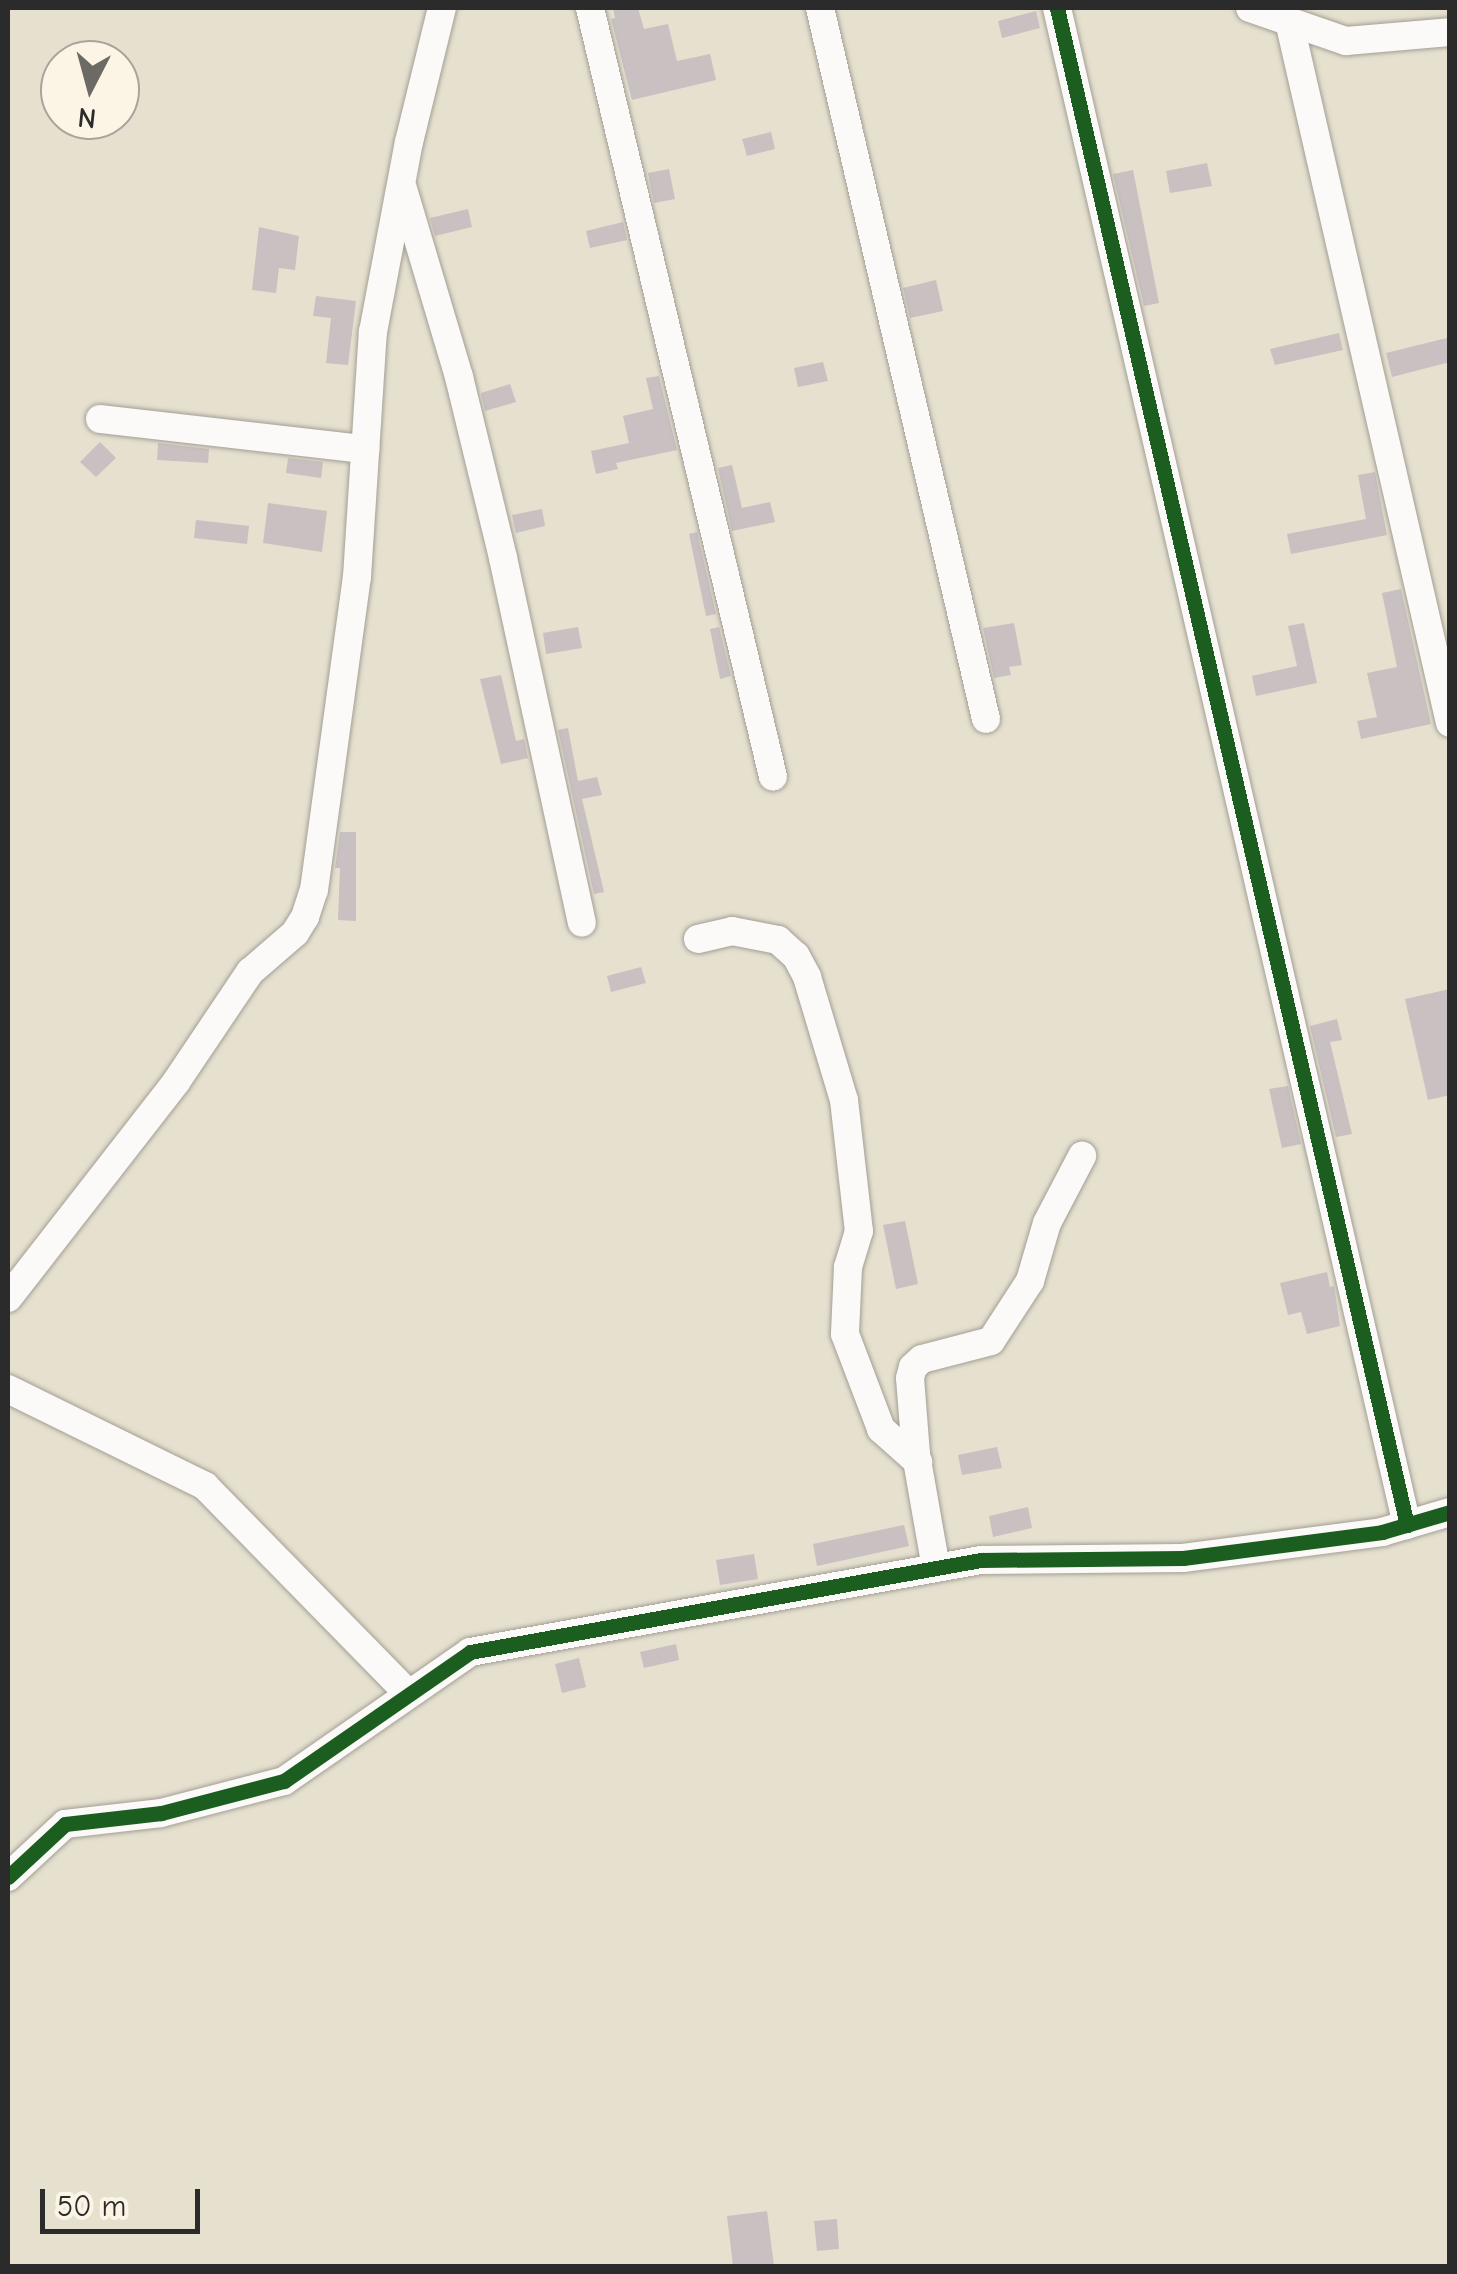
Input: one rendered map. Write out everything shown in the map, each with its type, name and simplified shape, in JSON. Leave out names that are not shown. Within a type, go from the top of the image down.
[{"type":"street","points":[[8,1298],[176,1082],[250,972],[295,932],[305,917],[314,890],[354,596],[373,332],[442,8]]},
{"type":"street","points":[[590,8],[773,777]]},
{"type":"street","points":[[820,8],[986,719]]},
{"type":"street","points":[[1057,8],[1407,1525]]},
{"type":"street","points":[[1250,8],[1346,41],[1450,32]]},
{"type":"street","points":[[1289,21],[1450,723]]},
{"type":"street","points":[[402,188],[459,377],[504,558],[582,923]]},
{"type":"street","points":[[100,419],[365,450]]},
{"type":"street","points":[[698,939],[732,931],[778,940],[796,956],[808,977],[844,1100],[859,1230],[848,1268],[845,1334],[881,1429],[918,1462]]},
{"type":"street","points":[[936,1568],[918,1462],[910,1378],[922,1359],[992,1341],[1030,1281],[1047,1222],[1082,1156]]},
{"type":"street","points":[[8,1390],[205,1486],[410,1694]]},
{"type":"street","points":[[8,1877],[65,1824],[161,1812],[284,1781],[470,1652],[981,1560],[1183,1558],[1407,1525],[1450,1512]]},
{"type":"building","points":[[613,8],[638,8],[644,29],[668,24],[677,61],[710,54],[716,80],[632,100],[611,19],[615,18]]},
{"type":"building","points":[[1036,11],[1040,28],[1002,38],[998,21]]},
{"type":"building","points":[[771,132],[775,149],[747,156],[742,139]]},
{"type":"building","points":[[1207,163],[1212,186],[1170,193],[1166,171]]},
{"type":"building","points":[[669,169],[675,199],[654,203],[648,173]]},
{"type":"building","points":[[1133,170],[1159,303],[1144,306],[1113,174]]},
{"type":"building","points":[[468,209],[472,227],[435,236],[430,218]]},
{"type":"building","points":[[623,222],[627,240],[590,248],[586,231]]},
{"type":"building","points":[[259,227],[299,236],[295,270],[279,268],[276,293],[252,290]]},
{"type":"building","points":[[936,280],[943,311],[910,318],[903,288]]},
{"type":"building","points":[[316,296],[356,301],[348,365],[326,363],[331,318],[313,316]]},
{"type":"building","points":[[1339,333],[1343,350],[1275,365],[1270,349]]},
{"type":"building","points":[[1447,338],[1450,362],[1392,377],[1386,353]]},
{"type":"building","points":[[823,362],[828,381],[798,387],[794,368]]},
{"type":"building","points":[[659,376],[677,450],[616,463],[618,469],[596,474],[591,451],[629,443],[623,416],[653,409],[646,378]]},
{"type":"building","points":[[510,384],[516,402],[485,411],[481,393]]},
{"type":"building","points":[[100,442],[116,458],[96,477],[80,462]]},
{"type":"building","points":[[158,443],[209,449],[208,463],[157,460]]},
{"type":"building","points":[[288,458],[323,462],[321,478],[286,473]]},
{"type":"building","points":[[732,465],[742,508],[770,502],[775,522],[732,531],[718,468]]},
{"type":"building","points":[[1375,472],[1387,535],[1291,554],[1287,534],[1366,519],[1358,475]]},
{"type":"building","points":[[268,503],[327,511],[322,552],[263,543]]},
{"type":"building","points":[[542,509],[545,526],[516,533],[512,515]]},
{"type":"building","points":[[196,520],[249,526],[247,544],[194,538]]},
{"type":"building","points":[[697,532],[716,614],[706,616],[689,534]]},
{"type":"building","points":[[1401,589],[1431,724],[1361,739],[1357,721],[1377,717],[1367,673],[1397,667],[1382,593]]},
{"type":"building","points":[[1014,623],[1022,665],[1009,667],[1011,675],[994,678],[983,628]]},
{"type":"building","points":[[1304,623],[1317,683],[1256,696],[1252,676],[1297,666],[1288,626]]},
{"type":"building","points":[[578,627],[582,648],[546,654],[543,633]]},
{"type":"building","points":[[719,627],[731,676],[720,679],[710,629]]},
{"type":"building","points":[[501,675],[516,741],[524,739],[528,758],[501,764],[480,679]]},
{"type":"building","points":[[568,728],[578,781],[597,777],[602,795],[582,799],[604,892],[594,894],[558,730]]},
{"type":"building","points":[[340,832],[356,832],[356,921],[338,920],[340,868],[335,868]]},
{"type":"building","points":[[641,967],[646,983],[611,992],[607,976]]},
{"type":"building","points":[[1450,989],[1450,1095],[1428,1100],[1405,999]]},
{"type":"building","points":[[1337,1019],[1342,1040],[1330,1042],[1352,1134],[1336,1137],[1310,1026]]},
{"type":"building","points":[[1288,1086],[1301,1144],[1282,1148],[1269,1089]]},
{"type":"building","points":[[905,1221],[918,1284],[896,1289],[883,1225]]},
{"type":"building","points":[[1327,1272],[1330,1287],[1334,1286],[1340,1326],[1307,1334],[1301,1312],[1288,1315],[1280,1283]]},
{"type":"building","points":[[997,1447],[1002,1468],[962,1475],[958,1455]]},
{"type":"building","points":[[1028,1507],[1032,1528],[993,1537],[989,1516]]},
{"type":"building","points":[[904,1525],[909,1546],[817,1566],[813,1544]]},
{"type":"building","points":[[754,1554],[758,1579],[720,1585],[716,1560]]},
{"type":"building","points":[[676,1644],[679,1660],[644,1668],[640,1652]]},
{"type":"building","points":[[579,1658],[586,1687],[562,1693],[555,1664]]},
{"type":"building","points":[[767,2211],[774,2266],[733,2266],[727,2216]]},
{"type":"building","points":[[837,2219],[839,2249],[817,2251],[814,2221]]},
{"type":"cycle path","points":[[1057,8],[1407,1525]]},
{"type":"cycle path","points":[[8,1877],[65,1824],[161,1813],[284,1781],[470,1652],[981,1560],[1183,1558],[1382,1532],[1450,1512]]}]
